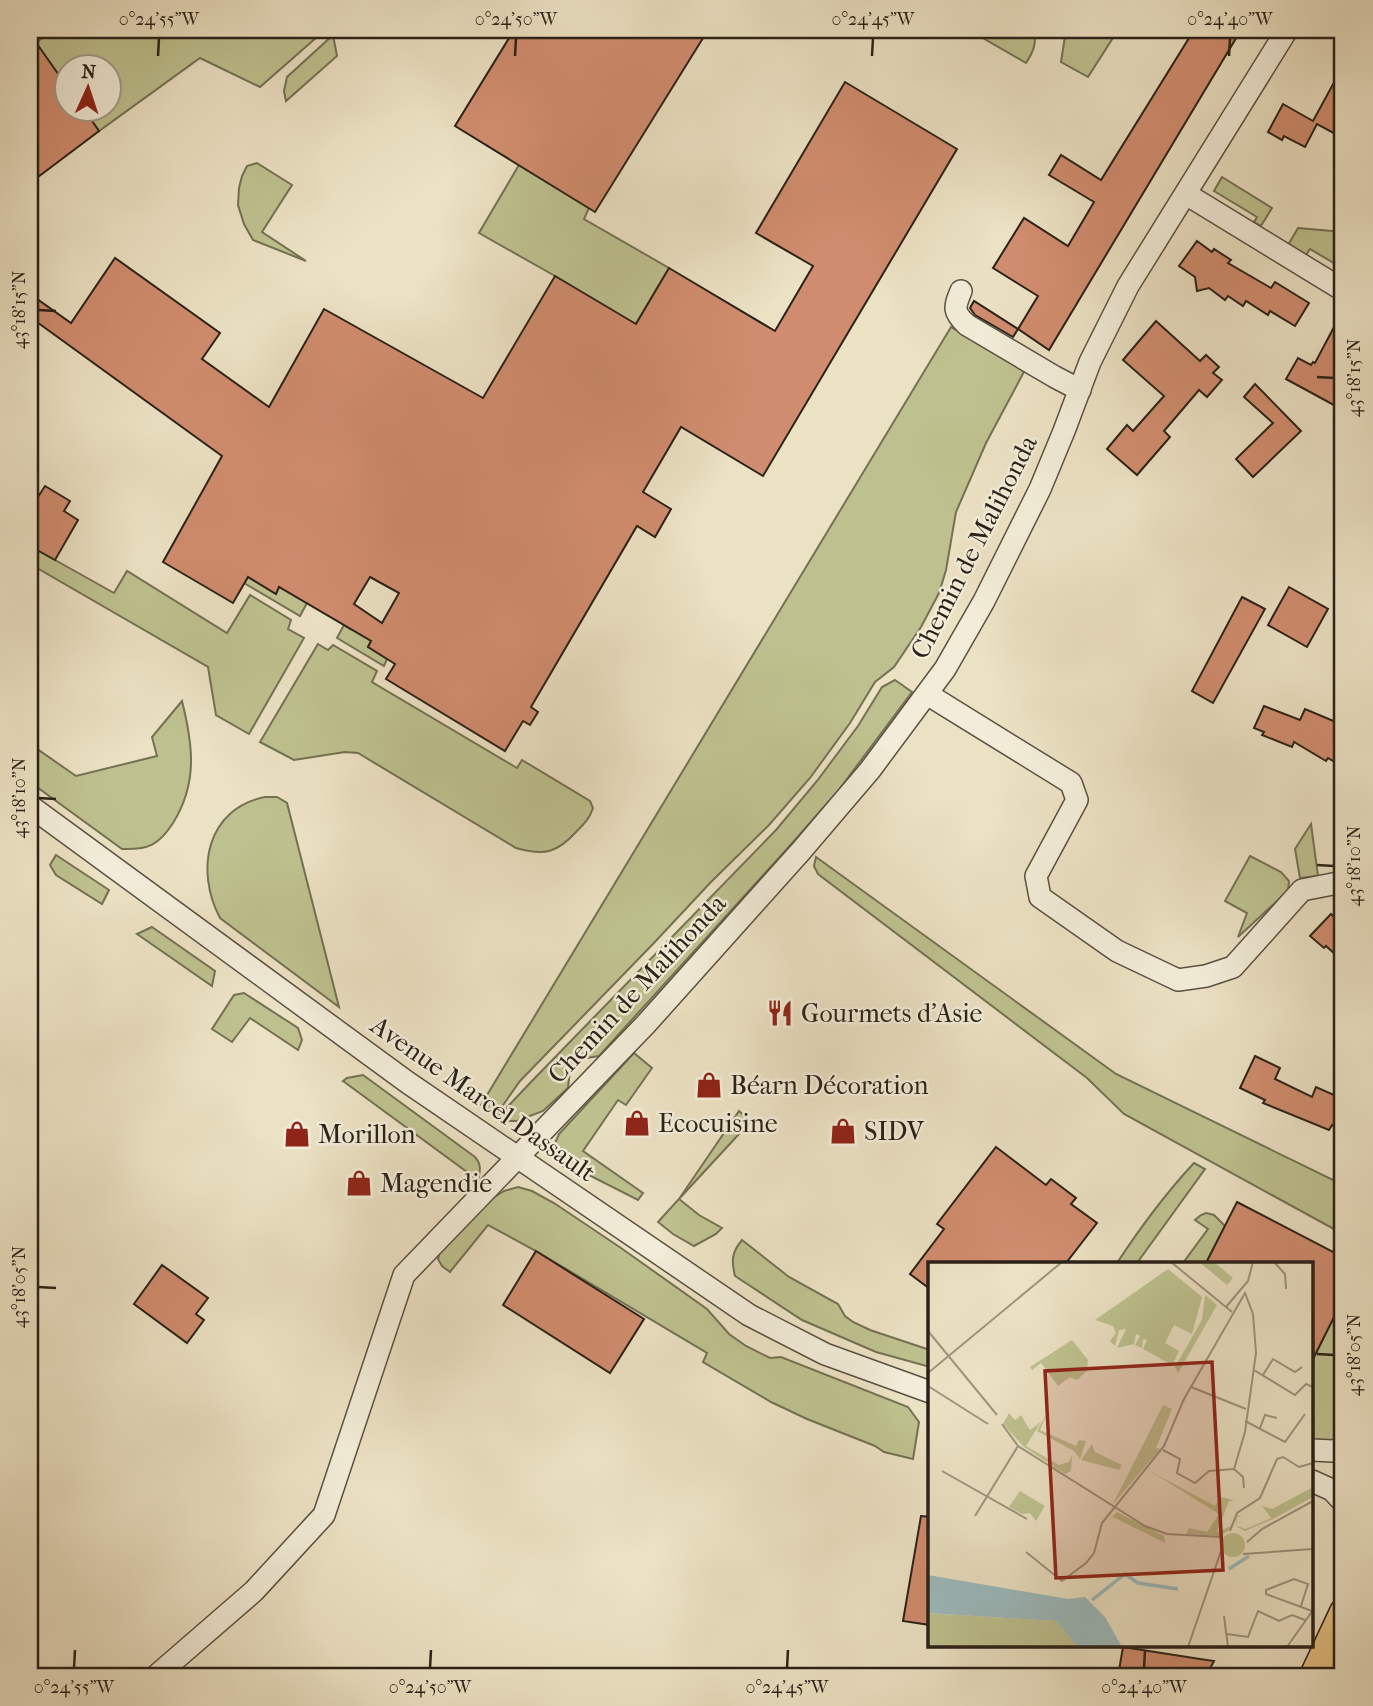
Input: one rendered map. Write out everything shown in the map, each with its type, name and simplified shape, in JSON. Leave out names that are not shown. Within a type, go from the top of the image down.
[{"type":"main road","points":[[1313,1676],[1343,1612]]},
{"type":"street","name":"Chemin de Malihonda","points":[[156,1676],[254,1591],[324,1515],[404,1275],[646,1024],[801,851],[870,770],[945,669],[984,601],[1040,489],[1090,362],[1128,286],[1287,30]]},
{"type":"street","points":[[1186,194],[1343,290]]},
{"type":"street","points":[[961,291],[956,311],[958,317],[967,325],[1080,390]]},
{"type":"street","points":[[927,694],[1071,783],[1077,800],[1036,876],[1040,897],[1118,951],[1178,980],[1206,976],[1233,967],[1302,890],[1343,883]]},
{"type":"street","name":"Avenue Marcel Dassault","points":[[30,806],[407,1082],[749,1315],[825,1354],[928,1391]]},
{"type":"street","points":[[1314,1450],[1333,1451],[1343,1448]]},
{"type":"street","points":[[1314,1482],[1332,1490],[1343,1502]]},
{"type":"green space","points":[[43,30],[325,30],[260,87],[200,58],[122,114],[122,52],[52,52],[52,65],[36,43],[46,35]]},
{"type":"green space","points":[[969,30],[1034,30],[1034,48],[1026,63]]},
{"type":"green space","points":[[1066,30],[1118,30],[1088,77],[1061,62]]},
{"type":"green space","points":[[333,35],[337,56],[286,101],[284,91],[287,77]]},
{"type":"green space","points":[[92,122],[111,122],[99,131]]},
{"type":"green space","points":[[257,163],[292,185],[262,232],[306,261],[253,240],[244,224],[238,205],[239,188],[247,166]]},
{"type":"green space","points":[[519,165],[589,208],[584,219],[669,268],[635,325],[479,233]]},
{"type":"green space","points":[[1222,177],[1272,208],[1261,226],[1254,222],[1257,217],[1214,191]]},
{"type":"green space","points":[[1298,228],[1343,232],[1343,276],[1334,270],[1337,265],[1310,249],[1306,255],[1288,245]]},
{"type":"green space","points":[[951,327],[1026,368],[986,443],[956,512],[946,570],[939,593],[921,627],[894,667],[875,682],[850,723],[810,778],[769,825],[520,1081],[496,1115],[481,1105]]},
{"type":"green space","points":[[30,546],[114,593],[127,571],[227,633],[250,595],[291,620],[288,629],[304,638],[249,734],[216,715],[208,667],[30,564]]},
{"type":"green space","points":[[248,577],[275,593],[283,581],[307,603],[300,616],[244,583]]},
{"type":"green space","points":[[354,622],[376,633],[368,647],[387,659],[384,666],[337,638],[344,625],[350,629]]},
{"type":"green space","points":[[318,644],[328,650],[333,645],[377,671],[372,682],[517,768],[522,760],[590,801],[593,808],[588,818],[570,838],[550,851],[535,852],[516,848],[358,753],[345,752],[294,760],[260,742]]},
{"type":"green space","points":[[895,680],[912,692],[838,791],[599,1056],[580,1059],[570,1070],[568,1088],[543,1111],[517,1121],[496,1119],[776,830],[858,726],[882,687]]},
{"type":"green space","points":[[182,701],[191,748],[187,793],[173,823],[152,845],[122,849],[30,782],[30,744],[76,776],[157,756],[152,737]]},
{"type":"green space","points":[[265,797],[277,797],[287,803],[339,1007],[220,918],[212,900],[208,862],[211,844],[218,828],[230,814],[245,804]]},
{"type":"green space","points":[[1311,824],[1318,876],[1300,878],[1295,849]]},
{"type":"green space","points":[[56,855],[109,890],[102,904],[56,875],[50,865]]},
{"type":"green space","points":[[1250,856],[1281,872],[1289,881],[1288,891],[1238,937],[1247,913],[1225,901]]},
{"type":"green space","points":[[816,857],[1116,1074],[1335,1181],[1343,1168],[1343,1234],[1124,1114],[1087,1078],[818,874],[814,866]]},
{"type":"green space","points":[[152,927],[215,971],[212,986],[137,934]]},
{"type":"green space","points":[[244,993],[298,1028],[302,1040],[298,1050],[250,1018],[232,1042],[212,1029],[234,995]]},
{"type":"green space","points":[[634,1053],[652,1068],[626,1105],[618,1100],[583,1151],[643,1193],[638,1200],[585,1173],[564,1167],[554,1150],[559,1134]]},
{"type":"green space","points":[[363,1075],[475,1157],[480,1165],[478,1180],[343,1081]]},
{"type":"green space","points":[[739,1111],[751,1121],[679,1199]]},
{"type":"green space","points":[[1194,1163],[1205,1169],[1138,1262],[1118,1262],[1153,1212]]},
{"type":"green space","points":[[518,1187],[554,1203],[621,1248],[707,1309],[729,1334],[746,1346],[770,1358],[781,1357],[908,1407],[919,1422],[913,1459],[884,1452],[771,1402],[703,1362],[707,1353],[488,1225],[450,1272],[442,1266],[438,1259],[440,1251],[493,1198]]},
{"type":"green space","points":[[679,1199],[722,1228],[694,1246],[673,1234],[658,1222]]},
{"type":"green space","points":[[1201,1215],[1214,1215],[1225,1226],[1207,1262],[1184,1262],[1208,1229],[1195,1220]]},
{"type":"green space","points":[[742,1240],[789,1277],[838,1304],[845,1316],[853,1322],[928,1349],[928,1366],[876,1352],[802,1320],[735,1276],[733,1256]]},
{"type":"green space","points":[[1343,1299],[1343,1436],[1334,1440],[1314,1440],[1314,1357]]},
{"type":"building","points":[[514,30],[708,30],[595,212],[455,126]]},
{"type":"building","points":[[1194,30],[1241,30],[1049,350],[1018,329],[1038,296],[993,268],[1024,218],[1068,246],[1094,202],[1049,175],[1061,155],[1101,180]]},
{"type":"building","points":[[30,34],[52,65],[52,122],[93,122],[99,131],[30,183]]},
{"type":"building","points":[[1343,66],[1343,138],[1317,124],[1305,147],[1284,136],[1282,140],[1268,132],[1283,104],[1313,121]]},
{"type":"building","points":[[845,82],[957,149],[763,476],[681,427],[643,492],[671,509],[655,537],[637,526],[531,707],[538,712],[530,725],[523,721],[505,751],[386,679],[395,664],[368,647],[371,641],[279,587],[276,594],[248,577],[233,603],[163,562],[222,456],[30,317],[30,294],[71,323],[115,258],[220,333],[202,359],[269,407],[324,309],[483,398],[555,276],[636,324],[669,268],[775,331],[813,266],[756,233]],"holes":[[[370,577],[399,593],[382,623],[354,604]]]},
{"type":"building","points":[[1197,241],[1212,252],[1214,249],[1231,260],[1228,263],[1271,288],[1275,282],[1309,303],[1295,326],[1270,311],[1268,315],[1246,301],[1243,306],[1228,296],[1225,300],[1209,288],[1197,291],[1195,277],[1179,266]]},
{"type":"building","points":[[974,301],[1018,329],[1013,337],[975,315],[970,308]]},
{"type":"building","points":[[1343,310],[1343,410],[1286,379],[1298,358],[1311,365],[1315,363]]},
{"type":"building","points":[[1156,321],[1200,361],[1206,355],[1219,367],[1213,373],[1222,380],[1207,397],[1199,390],[1164,431],[1170,437],[1137,475],[1107,449],[1127,425],[1133,431],[1164,396],[1123,360]]},
{"type":"building","points":[[1255,384],[1301,431],[1253,477],[1236,459],[1273,423],[1244,397]]},
{"type":"building","points":[[45,486],[70,501],[64,511],[78,520],[55,560],[30,546],[30,492],[38,497]]},
{"type":"building","points":[[1289,587],[1328,609],[1307,647],[1268,625]]},
{"type":"building","points":[[1242,597],[1265,609],[1213,703],[1192,691]]},
{"type":"building","points":[[1264,706],[1300,720],[1305,709],[1343,725],[1343,767],[1328,758],[1326,761],[1294,742],[1292,747],[1262,735],[1264,732],[1254,728]]},
{"type":"building","points":[[1331,914],[1343,925],[1343,947],[1336,955],[1310,936]]},
{"type":"building","points":[[1255,1056],[1280,1068],[1275,1079],[1312,1097],[1316,1087],[1343,1099],[1343,1130],[1332,1125],[1329,1130],[1263,1103],[1265,1100],[1240,1088]]},
{"type":"building","points":[[996,1147],[1046,1185],[1051,1179],[1076,1198],[1071,1204],[1097,1223],[1067,1262],[928,1262],[928,1288],[910,1274],[944,1229],[937,1224]]},
{"type":"building","points":[[1237,1202],[1343,1257],[1343,1299],[1314,1357],[1314,1262],[1207,1262]]},
{"type":"building","points":[[536,1251],[644,1319],[610,1373],[503,1305]]},
{"type":"building","points":[[162,1265],[208,1298],[196,1314],[204,1320],[187,1343],[134,1304]]},
{"type":"building","points":[[921,1516],[928,1517],[928,1625],[903,1621]]},
{"type":"building","points":[[1123,1647],[1214,1661],[1206,1676],[1118,1676]]},
{"type":"place","name":"Gourmets d'Asie","points":[[780,1013]]},
{"type":"place","name":"Béarn Décoration","points":[[709,1085]]},
{"type":"place","name":"Ecocuisine","points":[[637,1123]]},
{"type":"place","name":"SIDV","points":[[843,1131]]},
{"type":"place","name":"Morillon","points":[[297,1134]]},
{"type":"place","name":"Magendie","points":[[359,1183]]}]
